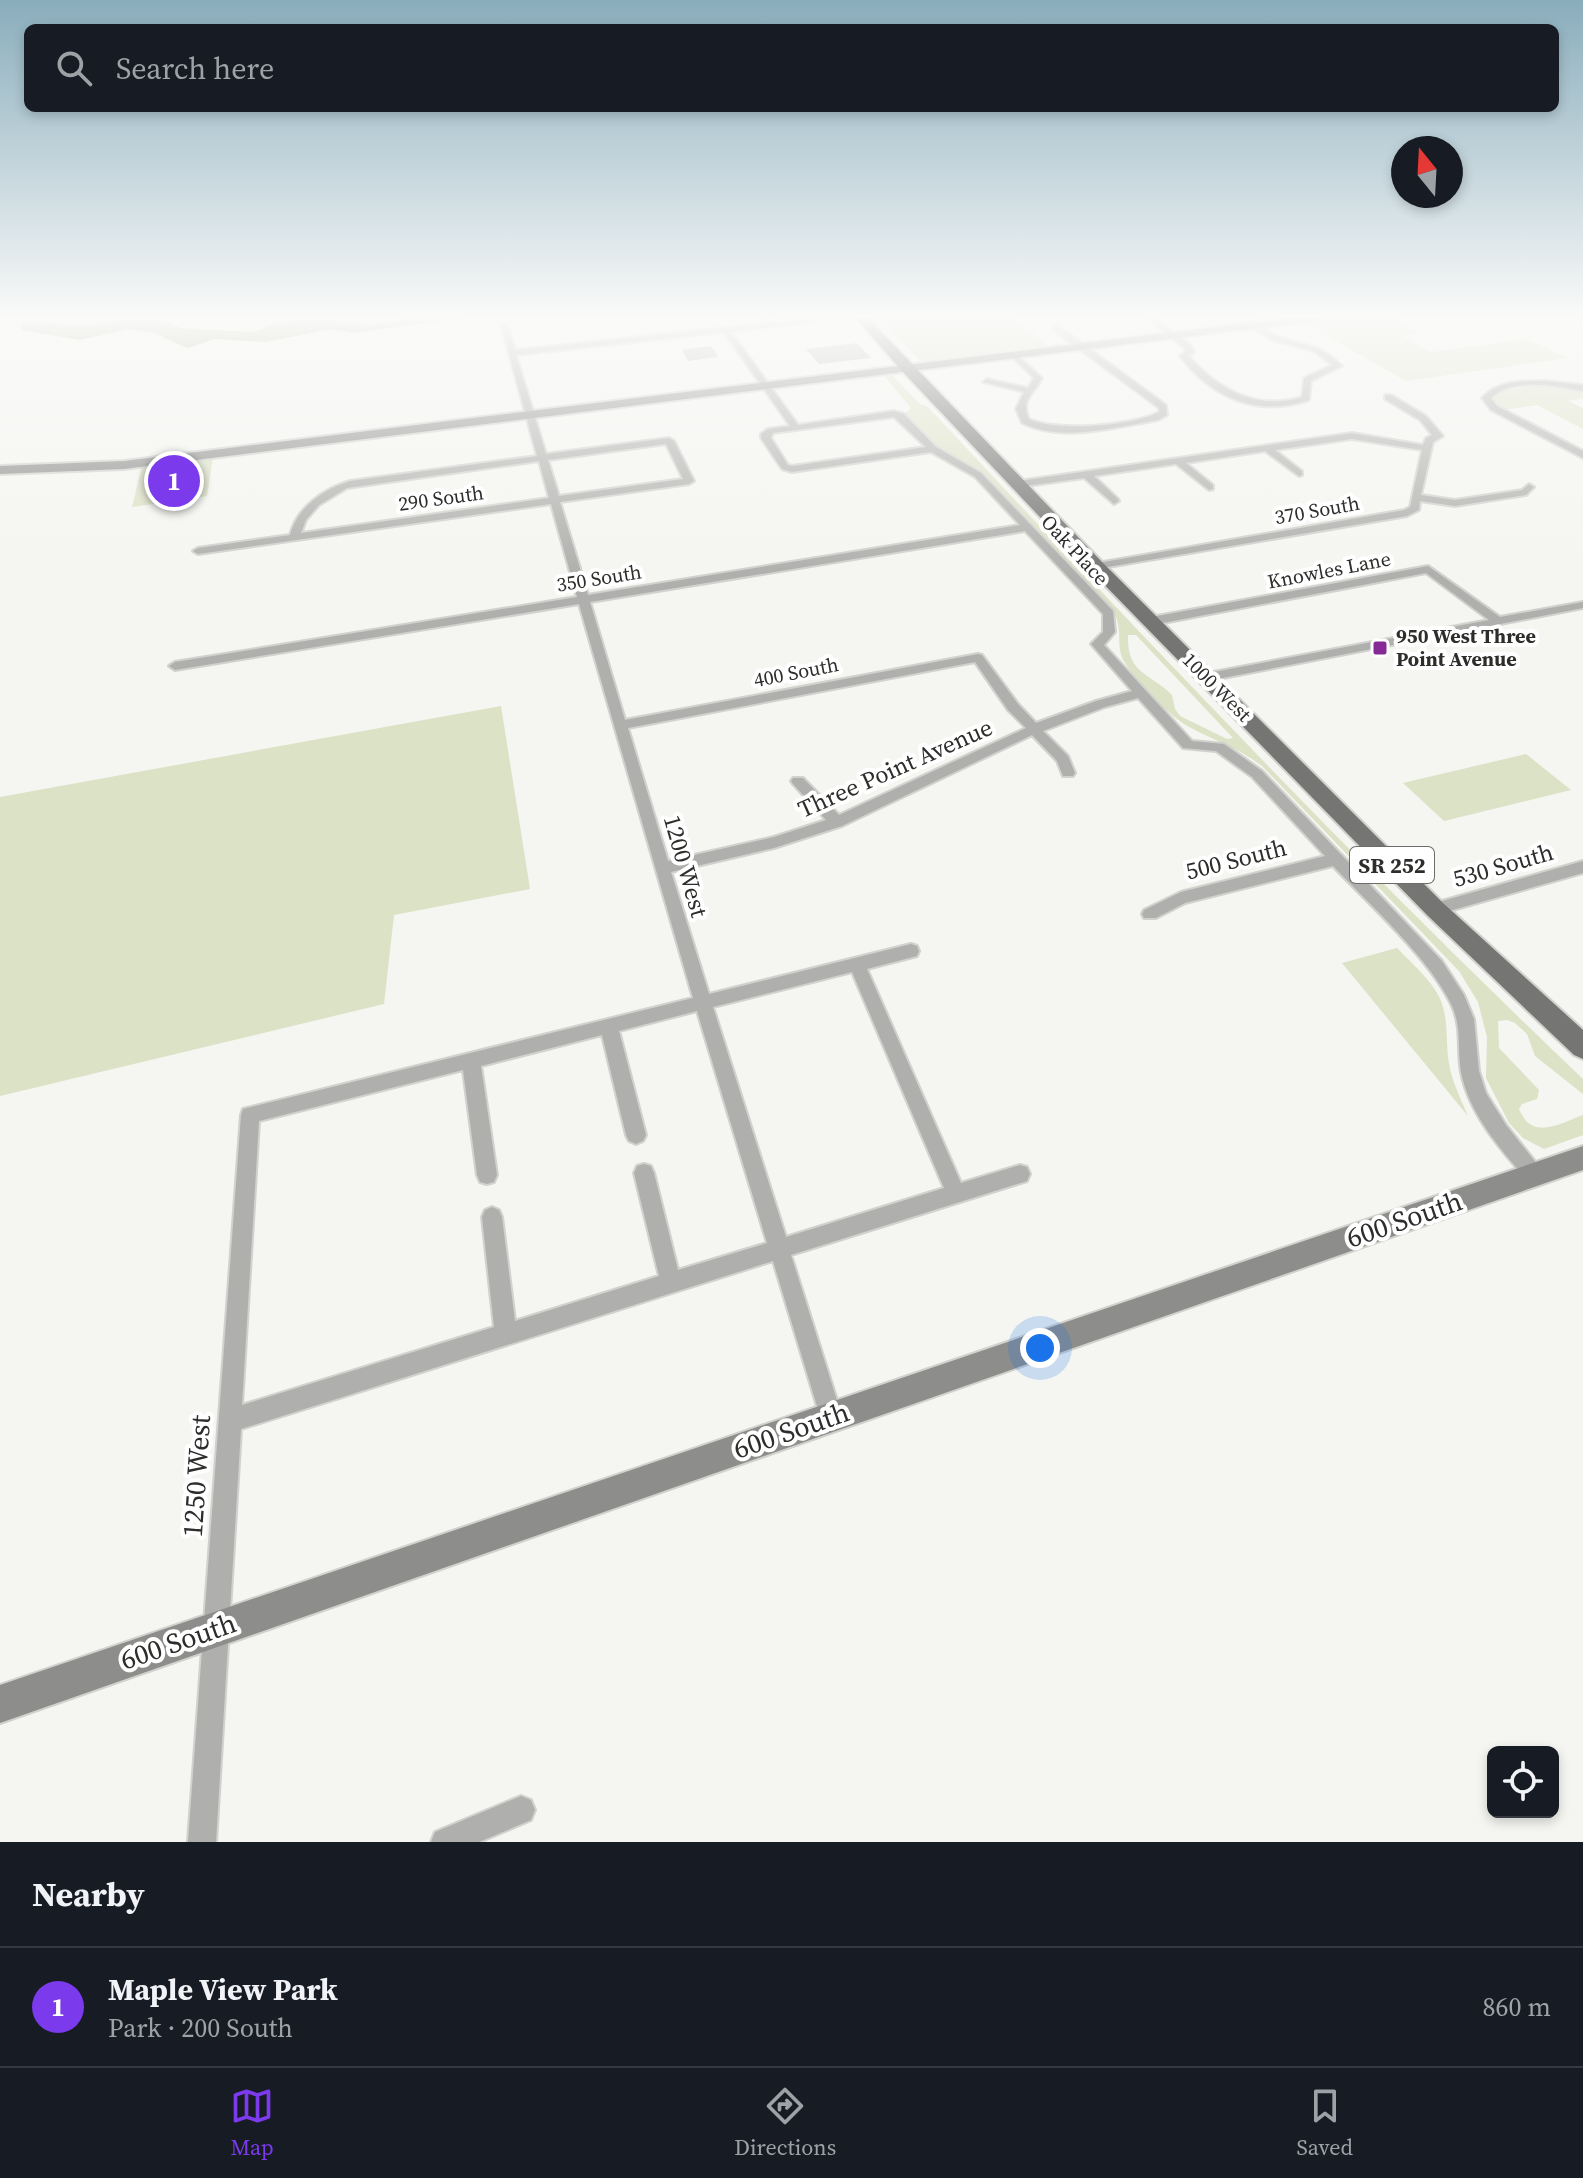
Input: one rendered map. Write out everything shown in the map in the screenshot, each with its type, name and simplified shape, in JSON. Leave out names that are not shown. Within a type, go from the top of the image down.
[{"type":"main road","name":"1000 West","points":[[940,403],[1096,566],[1435,909],[1583,1047]]},
{"type":"street","name":"1200 West","points":[[526,403],[702,1003],[831,1416]]},
{"type":"street","points":[[0,470],[124,465],[627,403]]},
{"type":"street","points":[[777,403],[795,427],[766,434],[785,467],[792,469],[933,449]]},
{"type":"street","points":[[1023,403],[1021,415],[1033,427],[1046,430],[1158,417],[1164,413],[1158,403]]},
{"type":"street","points":[[1247,403],[1254,406],[1289,403]]},
{"type":"street","points":[[1397,403],[1429,423],[1438,436],[1429,440],[1425,448],[1415,497],[1455,503],[1526,492],[1529,487]]},
{"type":"street","points":[[1490,403],[1494,408],[1583,455]]},
{"type":"street","name":"Oak Place","points":[[795,427],[894,414],[901,416],[933,449],[978,475],[1109,613],[1112,629],[1109,637],[1097,644],[1140,693]]},
{"type":"street","points":[[1019,484],[1360,436],[1425,448]]},
{"type":"street","name":"290 South","points":[[198,551],[689,481],[669,441],[541,457]]},
{"type":"street","points":[[1266,448],[1299,473]]},
{"type":"street","points":[[295,537],[300,518],[344,484],[541,457]]},
{"type":"street","points":[[1178,461],[1209,487]]},
{"type":"street","points":[[1086,474],[1114,501]]},
{"type":"street","name":"370 South","points":[[1096,566],[1407,513],[1415,508],[1415,497]]},
{"type":"street","name":"350 South","points":[[175,666],[1028,527]]},
{"type":"street","name":"Knowles Lane","points":[[1152,621],[1428,569],[1498,621]]},
{"type":"street","points":[[1207,677],[1583,605]]},
{"type":"street","name":"400 South","points":[[621,725],[978,658],[1013,707],[1037,729]]},
{"type":"street","points":[[1140,693],[1188,745],[1219,747],[1257,774],[1436,966],[1452,988],[1463,1011],[1469,1036],[1467,1059],[1483,1106],[1500,1134],[1535,1174]]},
{"type":"street","name":"Three Point Avenue","points":[[663,868],[763,846],[837,822],[1079,710],[1140,693]]},
{"type":"street","points":[[1037,729],[1063,759],[1068,773]]},
{"type":"street","points":[[798,781],[837,822]]},
{"type":"street","name":"500 South","points":[[1150,914],[1181,898],[1337,859]]},
{"type":"street","name":"530 South","points":[[1435,909],[1583,867]]},
{"type":"street","points":[[487,1175],[471,1060],[911,951]]},
{"type":"street","points":[[857,964],[956,1194]]},
{"type":"street","points":[[609,1026],[636,1135]]},
{"type":"street","name":"1250 West","points":[[202,1842],[250,1115],[471,1060]]},
{"type":"street","name":"600 South","points":[[0,1704],[1583,1158]]},
{"type":"street","points":[[644,1173],[671,1283]]},
{"type":"street","points":[[229,1421],[1020,1174]]},
{"type":"street","points":[[492,1217],[506,1334]]},
{"type":"street","points":[[445,1842],[521,1810]]},
{"type":"shaded area","points":[[907,403],[928,407],[1332,832],[1583,1079],[1583,1094],[1535,1056],[1527,1034],[1515,1023],[1498,1021],[1499,1048],[1539,1090],[1537,1099],[1522,1104],[1519,1109],[1524,1119],[1531,1125],[1547,1127],[1583,1115],[1583,1135],[1544,1149],[1523,1138],[1509,1123],[1486,1078],[1487,1037],[1478,1002],[1459,971],[1262,766],[1183,723],[1155,699],[1125,663],[1120,649],[1119,629],[1109,605],[983,472],[937,446],[905,413],[911,408]],"holes":[[[1128,635],[1136,635],[1233,738],[1227,739],[1180,716],[1172,695],[1135,665]]]},
{"type":"shaded area","points":[[1498,403],[1572,403],[1583,408],[1583,429],[1537,405],[1504,410]]},
{"type":"shaded area","points":[[213,457],[207,496],[132,507],[142,466]]},
{"type":"shaded area","points":[[501,706],[530,889],[394,915],[384,1004],[0,1096],[0,797]]},
{"type":"shaded area","points":[[1526,754],[1571,790],[1444,821],[1403,783]]},
{"type":"shaded area","points":[[1397,948],[1427,979],[1441,1001],[1451,1072],[1468,1116],[1342,963]]},
{"type":"place","name":"Maple View Park","points":[[174,481]]},
{"type":"place","name":"950 West Three Point Avenue","points":[[1380,648]]}]
